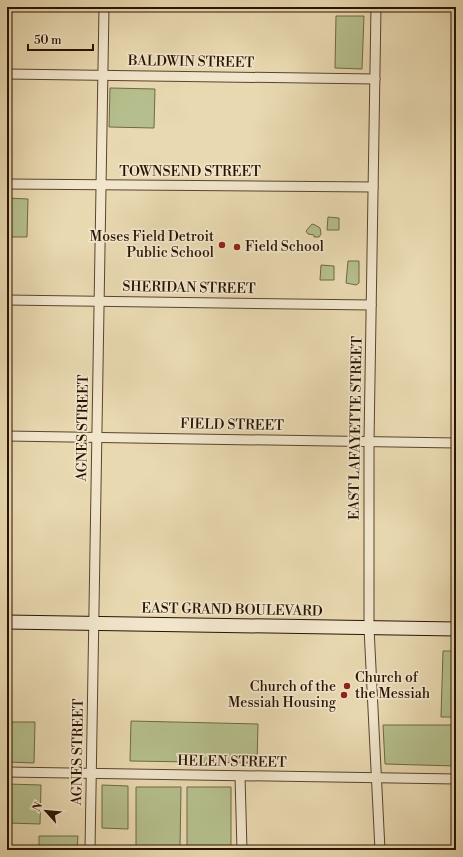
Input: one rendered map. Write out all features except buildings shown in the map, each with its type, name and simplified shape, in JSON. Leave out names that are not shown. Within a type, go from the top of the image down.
[{"type":"main road","name":"EAST GRAND BOULEVARD","points":[[7,622],[456,629]]},
{"type":"street","name":"AGNES STREET","points":[[90,850],[104,7]]},
{"type":"street","name":"EAST LAFAYETTE STREET","points":[[376,7],[369,441],[369,628],[380,850]]},
{"type":"street","name":"BALDWIN STREET","points":[[7,74],[375,79]]},
{"type":"street","name":"TOWNSEND STREET","points":[[7,184],[373,187]]},
{"type":"street","name":"SHERIDAN STREET","points":[[7,300],[372,305]]},
{"type":"street","name":"FIELD STREET","points":[[7,436],[456,442]]},
{"type":"street","name":"HELEN STREET","points":[[7,772],[456,778]]},
{"type":"street","points":[[240,776],[242,850]]},
{"type":"green space","points":[[336,16],[364,16],[362,69],[335,68]]},
{"type":"green space","points":[[110,88],[155,89],[154,128],[109,127]]},
{"type":"green space","points":[[7,198],[28,199],[27,237],[7,237]]},
{"type":"green space","points":[[328,217],[339,218],[339,230],[327,230]]},
{"type":"green space","points":[[312,224],[320,228],[321,234],[319,237],[314,237],[314,235],[308,234],[306,231]]},
{"type":"green space","points":[[348,261],[359,261],[359,283],[356,285],[346,283]]},
{"type":"green space","points":[[321,265],[334,266],[334,280],[320,280]]},
{"type":"green space","points":[[443,651],[456,651],[456,717],[441,717]]},
{"type":"green space","points":[[131,721],[258,724],[257,763],[130,761]]},
{"type":"green space","points":[[7,722],[35,722],[34,763],[7,762]]},
{"type":"green space","points":[[383,725],[456,725],[456,766],[385,764]]},
{"type":"green space","points":[[7,784],[41,785],[40,824],[7,823]]},
{"type":"green space","points":[[102,785],[128,786],[128,829],[102,828]]},
{"type":"green space","points":[[136,787],[181,787],[180,847],[136,847]]},
{"type":"green space","points":[[187,787],[231,787],[231,847],[187,848]]},
{"type":"green space","points":[[39,836],[78,836],[77,850],[39,850]]},
{"type":"place","name":"Moses Field Detroit Public School","points":[[222,245]]},
{"type":"place","name":"Field School","points":[[237,247]]},
{"type":"place","name":"Church of the Messiah","points":[[347,686]]},
{"type":"place","name":"Church of the Messiah Housing","points":[[344,695]]}]
